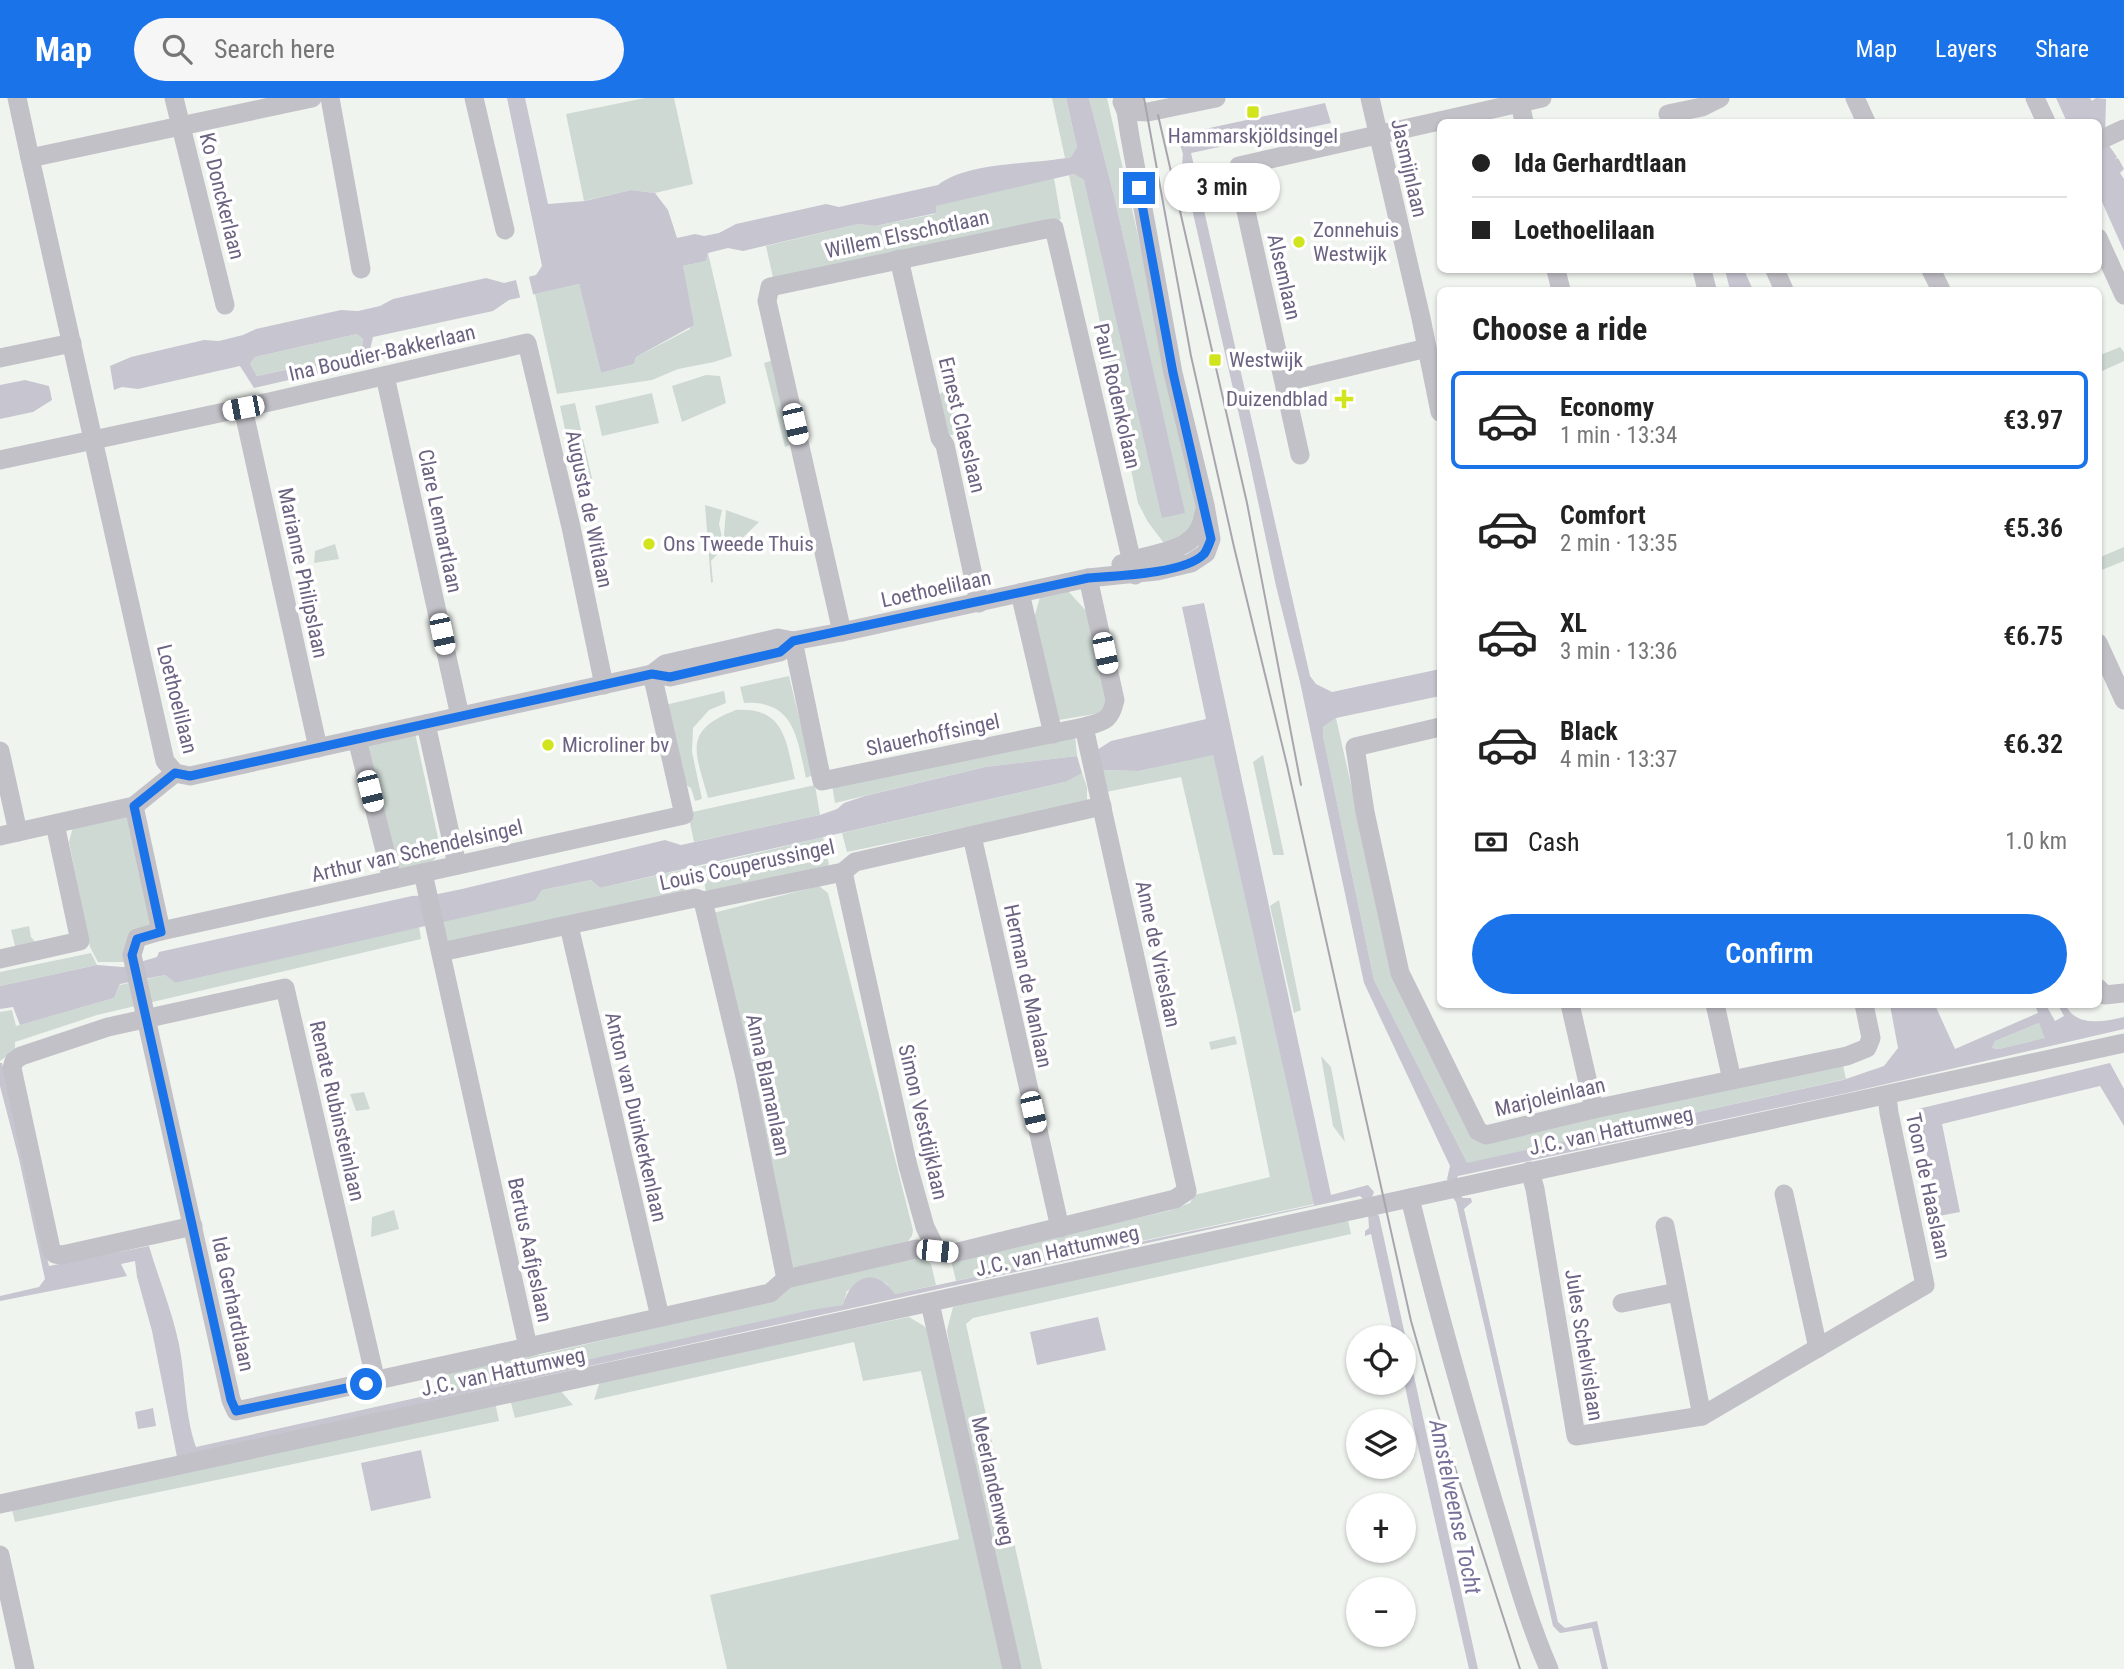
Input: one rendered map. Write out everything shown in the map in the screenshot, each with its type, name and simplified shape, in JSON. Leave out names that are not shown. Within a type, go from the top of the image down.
[{"type":"street","name":"Loethoelilaan","points":[[17,98],[166,761],[175,773],[190,776],[652,674],[670,677],[780,652],[793,641],[979,603],[1134,567],[1191,563],[1206,553],[1211,539],[1173,373],[1131,101]]},
{"type":"street","name":"Ko Donckerlaan","points":[[174,98],[225,305]]},
{"type":"street","points":[[30,158],[312,98]]},
{"type":"street","points":[[330,98],[361,270]]},
{"type":"street","points":[[474,98],[505,230]]},
{"type":"street","points":[[1131,101],[1148,112],[1216,98]]},
{"type":"street","name":"Jasmijnlaan","points":[[1370,98],[1437,397]]},
{"type":"street","points":[[1481,119],[1522,113],[1542,98]]},
{"type":"street","points":[[1855,98],[1865,119]]},
{"type":"street","points":[[2035,98],[2045,119]]},
{"type":"street","points":[[1668,111],[1710,109]]},
{"type":"street","points":[[1377,134],[1437,125]]},
{"type":"street","points":[[2102,139],[2121,131]]},
{"type":"street","name":"Alsemlaan","points":[[1300,455],[1238,175],[1239,166],[1377,134]]},
{"type":"street","name":"Willem Elsschotlaan","points":[[842,632],[767,301],[770,287],[1054,228]]},
{"type":"street","name":"Paul Rodenkolaan","points":[[1054,228],[1134,567]]},
{"type":"street","points":[[2102,247],[2124,295]]},
{"type":"street","name":"Ernest Claeslaan","points":[[899,259],[940,438],[946,445],[979,603]]},
{"type":"street","points":[[0,358],[72,343]]},
{"type":"street","name":"Ina Boudier-Bakkerlaan","points":[[0,460],[527,343]]},
{"type":"street","name":"Augusta de Witlaan","points":[[527,343],[571,527],[604,685]]},
{"type":"street","points":[[1284,382],[1427,348]]},
{"type":"street","name":"Clare Lennartlaan","points":[[385,376],[460,716]]},
{"type":"street","name":"Marianne Philipslaan","points":[[243,408],[318,748]]},
{"type":"street","name":"Slauerhoffsingel","points":[[793,641],[822,781],[1053,734],[1105,721],[1112,713],[1115,700],[1088,578]]},
{"type":"street","points":[[1020,593],[1053,734]]},
{"type":"street","points":[[2102,652],[2124,700]]},
{"type":"street","name":"Arthur van Schendelsingel","points":[[161,932],[391,879],[425,881],[457,865],[684,814],[652,674]]},
{"type":"street","points":[[426,724],[457,865]]},
{"type":"street","name":"Anne de Vrieslaan","points":[[1060,1228],[1175,1199],[1187,1191],[1084,727]]},
{"type":"street","name":"Marjoleinlaan","points":[[1437,728],[1355,747],[1366,817],[1400,973],[1478,1131],[1486,1135],[1594,1109],[1847,1056],[1867,1048],[1871,1038],[1865,1008]]},
{"type":"street","points":[[357,739],[391,879]]},
{"type":"street","points":[[0,751],[9,834],[134,806],[175,773]]},
{"type":"street","points":[[134,806],[161,932]]},
{"type":"street","name":"Louis Couperussingel","points":[[441,952],[695,898],[703,901],[843,872],[855,862],[1102,806]]},
{"type":"street","points":[[0,959],[80,941],[55,824]]},
{"type":"street","name":"Herman de Manlaan","points":[[972,836],[1060,1228]]},
{"type":"street","name":"Simon Vestdijklaan","points":[[843,872],[908,1166],[925,1227],[937,1251]]},
{"type":"street","name":"Bertus Aafjeslaan","points":[[425,881],[528,1347],[770,1293],[786,1279],[916,1248],[937,1251]]},
{"type":"street","name":"Anna Blamanlaan","points":[[703,901],[745,1077],[786,1279]]},
{"type":"street","name":"Anton van Duinkerkenlaan","points":[[569,926],[660,1317]]},
{"type":"street","name":"Ida Gerhardtlaan","points":[[161,932],[137,939],[132,955],[231,1400],[236,1411],[528,1347]]},
{"type":"street","name":"Renate Rubinsteinlaan","points":[[147,1018],[285,988],[376,1382]]},
{"type":"street","points":[[2102,992],[2105,995],[2124,993]]},
{"type":"street","points":[[1571,1008],[1594,1109]]},
{"type":"street","points":[[1716,1008],[1732,1080]]},
{"type":"street","points":[[147,1018],[108,1027],[21,1056],[14,1061],[12,1068],[51,1249],[55,1254],[62,1255],[193,1226]]},
{"type":"street","name":"J.C. van Hattumweg","points":[[0,1504],[2124,1043]]},
{"type":"street","name":"Toon de Haaslaan","points":[[1887,1096],[1925,1285]]},
{"type":"street","name":"Jules Schelvislaan","points":[[1530,1171],[1576,1436],[1702,1416],[1925,1285]]},
{"type":"street","points":[[1784,1194],[1818,1348]]},
{"type":"street","points":[[1410,1198],[1435,1305],[1459,1390],[1518,1586],[1549,1669]]},
{"type":"street","points":[[1665,1226],[1702,1416]]},
{"type":"street","points":[[937,1251],[954,1253],[1060,1228]]},
{"type":"street","points":[[1622,1303],[1677,1292]]},
{"type":"street","name":"Meerlandenweg","points":[[930,1303],[1012,1669]]},
{"type":"street","points":[[0,1555],[25,1669]]},
{"type":"shaded area","points":[[507,98],[525,98],[548,204],[585,201],[631,190],[655,193],[668,210],[677,238],[719,233],[736,224],[826,204],[839,207],[938,185],[951,177],[984,168],[1071,157],[1077,147],[1066,98],[1089,98],[1115,200],[1185,513],[1162,518],[1084,180],[1074,174],[936,206],[936,213],[875,226],[858,224],[743,251],[728,248],[708,253],[706,261],[683,266],[694,325],[636,357],[634,364],[601,373],[579,284],[509,300],[493,311],[373,337],[367,362],[254,388],[240,366],[138,389],[122,387],[114,390],[110,366],[131,357],[204,340],[219,341],[256,329],[341,310],[358,311],[380,306],[393,299],[486,278],[504,283],[536,275],[542,266]],"holes":[[[357,334],[363,339],[361,353],[257,376],[250,364],[255,357]]]},
{"type":"shaded area","points":[[645,98],[674,98],[693,184],[655,193],[631,190],[584,201],[566,114]]},
{"type":"shaded area","points":[[1052,98],[1066,98],[1077,147],[1071,157],[1065,158]]},
{"type":"shaded area","points":[[1089,98],[1107,98],[1197,498],[1197,516],[1193,529],[1183,538],[1166,546],[1138,503],[1069,175],[1074,174],[1084,180],[1184,513],[1115,200]]},
{"type":"shaded area","points":[[2056,98],[2090,98],[2092,101],[2096,98],[2106,99],[2105,140],[2124,169],[2120,173],[2124,179],[2124,251],[2102,202],[2102,119],[2066,119]]},
{"type":"shaded area","points":[[1325,103],[1331,123],[1191,153],[1310,676],[1316,684],[1332,692],[1437,670],[1437,697],[1336,718],[1323,727],[1323,736],[1374,980],[1467,1163],[1843,1080],[1884,1066],[1898,1048],[1891,1008],[1936,1008],[1955,1049],[2038,1013],[2036,1008],[2048,1008],[2055,1021],[2064,1016],[2060,1008],[2068,1008],[2083,1020],[2099,1021],[2124,1017],[2124,1029],[1847,1093],[1458,1176],[1456,1181],[1450,1182],[1447,1179],[1450,1166],[1364,983],[1300,682],[1182,165],[1183,154],[1177,135]],"holes":[[[2039,1023],[2045,1038],[1999,1049],[1992,1048],[1995,1041]]]},
{"type":"shaded area","points":[[1054,178],[1061,219],[774,282],[766,246],[858,224],[875,226],[935,214],[935,206]]},
{"type":"shaded area","points":[[708,253],[732,356],[678,369],[652,380],[557,394],[535,294],[579,284],[601,373],[634,364],[636,357],[690,329],[683,266],[706,261]]},
{"type":"shaded area","points":[[1726,273],[1745,273],[1752,287],[1729,287]]},
{"type":"shaded area","points":[[357,334],[363,339],[361,352],[257,376],[250,364],[255,357]]},
{"type":"shaded area","points":[[2120,347],[2124,352],[2124,361],[2102,371],[2102,354]]},
{"type":"shaded area","points":[[774,360],[792,444],[785,447],[764,363]]},
{"type":"shaded area","points":[[706,375],[720,376],[726,403],[682,422],[672,386]]},
{"type":"shaded area","points":[[25,380],[49,386],[52,400],[33,412],[0,419],[0,385]]},
{"type":"shaded area","points":[[951,386],[961,434],[942,436],[937,396]]},
{"type":"shaded area","points":[[652,393],[659,423],[602,436],[595,406]]},
{"type":"shaded area","points":[[575,403],[593,483],[578,489],[560,406]]},
{"type":"shaded area","points":[[705,505],[722,510],[719,524],[724,547],[711,561],[711,583]]},
{"type":"shaded area","points":[[726,510],[759,522],[730,550],[724,535]]},
{"type":"shaded area","points":[[335,544],[339,559],[314,563],[315,551]]},
{"type":"shaded area","points":[[2124,547],[2124,561],[2102,570],[2102,556]]},
{"type":"shaded area","points":[[1068,591],[1088,613],[1108,696],[1100,713],[1059,720],[1033,622],[1040,597]]},
{"type":"shaded area","points":[[1204,603],[1331,1195],[1368,1185],[1374,1192],[1372,1197],[1364,1200],[1360,1196],[177,1457],[135,1261],[121,1264],[127,1276],[0,1301],[0,1296],[39,1287],[45,1279],[0,1086],[0,1063],[49,1266],[149,1246],[178,1340],[189,1421],[196,1447],[843,1305],[852,1287],[865,1278],[880,1280],[895,1294],[1314,1205],[1213,755],[1139,771],[1102,770],[1097,750],[1111,741],[1206,719],[1182,607]]},
{"type":"shaded area","points":[[789,676],[813,775],[806,778],[791,724],[774,708],[744,703],[740,687]]},
{"type":"shaded area","points":[[724,691],[726,703],[709,710],[693,728],[692,752],[702,799],[695,801],[691,788],[682,783],[665,705]]},
{"type":"shaded area","points":[[736,710],[765,714],[774,720],[785,740],[795,779],[708,798],[697,755],[700,735],[707,726]]},
{"type":"shaded area","points":[[1336,718],[1394,976],[1471,1135],[1842,1061],[1846,1079],[1467,1164],[1374,980],[1323,736],[1323,727]]},
{"type":"shaded area","points":[[415,733],[440,847],[431,862],[400,869],[393,862],[366,744]]},
{"type":"shaded area","points":[[1075,736],[1077,756],[985,767],[835,803],[832,785]]},
{"type":"shaded area","points":[[1213,754],[1314,1204],[956,1281],[951,1260],[1168,1211],[1190,1203],[1194,1195],[1270,1177],[1237,1016],[1181,777],[1106,792],[1102,770],[1140,771]]},
{"type":"shaded area","points":[[1263,755],[1284,855],[1273,855],[1253,762]]},
{"type":"shaded area","points":[[1077,756],[1082,773],[1065,782],[600,888],[591,880],[542,890],[535,901],[175,983],[165,975],[120,984],[114,998],[20,1025],[13,1007],[0,1009],[0,986],[97,965],[123,967],[157,957],[159,952],[412,896],[462,889],[665,840],[681,845],[820,815],[865,796],[985,767]]},
{"type":"shaded area","points":[[1082,773],[1087,787],[1087,802],[847,852],[842,833],[1065,782]]},
{"type":"shaded area","points":[[815,785],[820,815],[694,842],[688,813]]},
{"type":"shaded area","points":[[122,814],[132,821],[154,926],[129,962],[98,962],[90,947],[69,842],[74,823]]},
{"type":"shaded area","points":[[823,837],[829,865],[706,891],[698,867]]},
{"type":"shaded area","points":[[681,870],[686,895],[444,943],[439,921],[535,901],[542,890],[591,880],[600,888]]},
{"type":"shaded area","points":[[819,886],[828,893],[913,1230],[908,1241],[794,1269],[713,913]]},
{"type":"shaded area","points":[[1279,900],[1301,1010],[1294,1013],[1270,906]]},
{"type":"shaded area","points":[[29,926],[31,937],[38,945],[16,950],[11,930]]},
{"type":"shaded area","points":[[419,926],[421,939],[97,1015],[15,1042],[15,1050],[0,1061],[0,1012],[12,1010],[16,1026],[114,998],[120,985],[165,975],[175,983]]},
{"type":"shaded area","points":[[91,953],[97,965],[0,986],[0,972]]},
{"type":"shaded area","points":[[2039,1023],[2046,1038],[1999,1049],[1992,1048],[1995,1041]]},
{"type":"shaded area","points":[[1235,1036],[1237,1044],[1211,1050],[1209,1042]]},
{"type":"shaded area","points":[[1321,1056],[1331,1067],[1345,1142],[1333,1126]]},
{"type":"shaded area","points":[[2110,1063],[2124,1089],[2124,1126],[2100,1086],[1942,1124],[1960,1212],[1939,1216],[1918,1109]]},
{"type":"shaded area","points":[[364,1092],[370,1109],[356,1111],[350,1094]]},
{"type":"shaded area","points":[[1459,1194],[1463,1198],[1471,1198],[1472,1202],[1464,1209],[1558,1622],[1565,1628],[1597,1621],[1608,1669],[1602,1669],[1592,1628],[1560,1633],[1553,1626],[1453,1198]]},
{"type":"shaded area","points":[[394,1210],[399,1229],[371,1237],[372,1217]]},
{"type":"shaded area","points":[[1375,1211],[1379,1216],[1403,1325],[1391,1325],[1371,1234],[1365,1236],[1365,1231],[1369,1228],[1368,1213]]},
{"type":"shaded area","points":[[1347,1216],[1351,1234],[973,1318],[966,1324],[1042,1669],[1021,1669],[949,1344],[947,1330],[953,1307]]},
{"type":"shaded area","points":[[913,1258],[924,1259],[931,1264],[936,1285],[895,1294],[886,1283],[877,1279],[847,1291],[843,1305],[451,1392],[447,1370],[525,1351],[540,1355],[775,1300],[787,1287]]},
{"type":"shaded area","points":[[909,1317],[924,1326],[931,1335],[1005,1669],[727,1669],[710,1595],[959,1539],[921,1371],[863,1381],[854,1342],[594,1400],[600,1381]]},
{"type":"shaded area","points":[[1098,1317],[1106,1350],[1037,1365],[1030,1332]]},
{"type":"shaded area","points":[[1416,1385],[1478,1669],[1469,1669],[1416,1437],[1416,1409],[1410,1409],[1407,1395],[1416,1395]]},
{"type":"shaded area","points":[[559,1389],[573,1405],[515,1418],[510,1399]]},
{"type":"shaded area","points":[[495,1402],[499,1421],[15,1522],[11,1506]]},
{"type":"shaded area","points":[[153,1408],[156,1426],[138,1429],[135,1412]]},
{"type":"shaded area","points":[[421,1450],[431,1498],[371,1511],[361,1463]]},
{"type":"pier","points":[[528,273],[534,298],[521,301],[515,276]]},
{"type":"tram line","points":[[1144,98],[1191,356],[1287,765],[1411,1321],[1437,1412],[1520,1669]]},
{"type":"tram line","points":[[1158,115],[1247,503],[1301,785]]},
{"type":"place","name":"Hammarskjöldsingel","points":[[1253,112]]},
{"type":"place","name":"Zonnehuis Westwijk","points":[[1299,242]]},
{"type":"place","name":"Westwijk","points":[[1215,360]]},
{"type":"place","name":"Duizendblad","points":[[1344,399]]},
{"type":"place","name":"Ons Tweede Thuis","points":[[649,544]]},
{"type":"place","name":"Microliner bv","points":[[548,745]]},
{"type":"route","points":[[366,1384],[236,1411],[231,1400],[132,955],[137,939],[161,932],[134,806],[175,773],[190,776],[652,674],[670,677],[780,652],[793,641],[1088,578],[1135,575],[1191,563],[1206,553],[1211,539],[1173,373],[1139,188]]},
{"type":"water label","name":"Amstelveense Tocht","points":[[1455,1507]]}]
